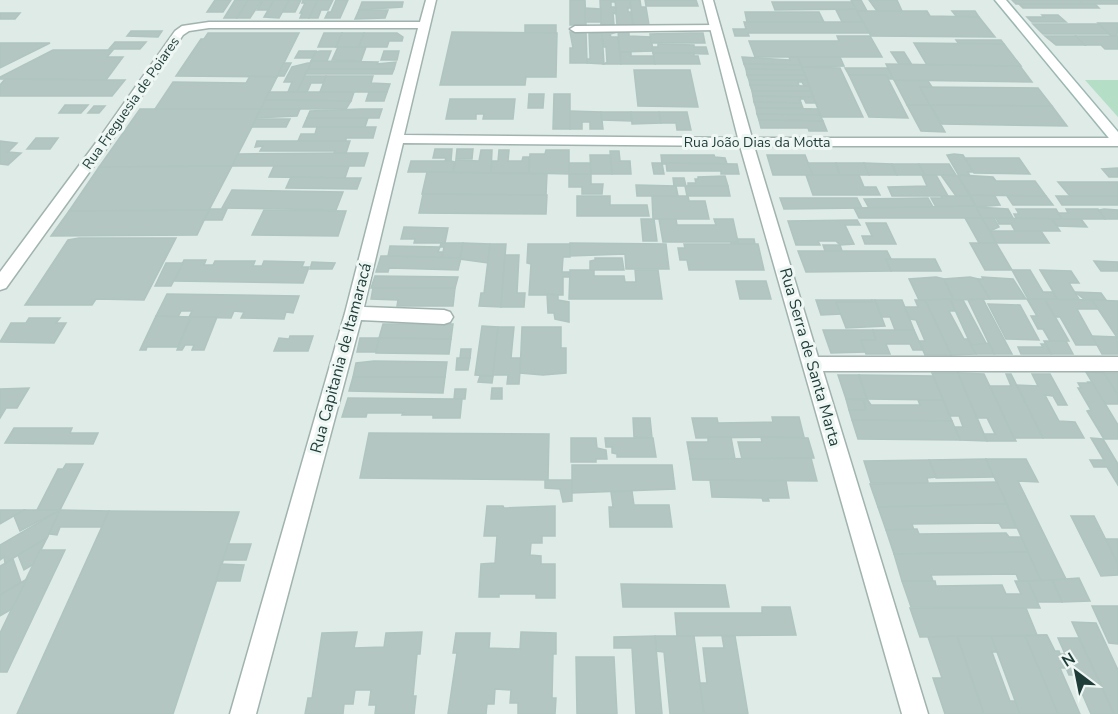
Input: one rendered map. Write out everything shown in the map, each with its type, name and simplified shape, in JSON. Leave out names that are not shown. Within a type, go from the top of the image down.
[{"type":"street","name":"Rua Capitania de Itamaracá","points":[[243,714],[354,313],[430,0]]},
{"type":"street","name":"Rua Serra de Santa Marta","points":[[708,0],[746,142],[915,714]]},
{"type":"street","points":[[1000,0],[1118,141]]},
{"type":"street","name":"Rua Freguesia de Poiares","points":[[0,284],[104,143],[179,33],[186,28],[209,25],[424,25]]},
{"type":"street","name":"Rua João Dias da Motta","points":[[396,139],[746,142],[1118,141]]},
{"type":"street","points":[[354,313],[444,317]]},
{"type":"street","points":[[811,364],[1118,364]]},
{"type":"lane","points":[[575,29],[717,28]]},
{"type":"green space","points":[[1085,80],[1118,80],[1118,117]]},
{"type":"building","points":[[215,0],[231,0],[223,12],[207,12]]},
{"type":"building","points":[[235,0],[248,0],[237,18],[224,18]]},
{"type":"building","points":[[248,0],[262,0],[250,18],[237,18]]},
{"type":"building","points":[[263,0],[274,0],[269,10],[257,10]]},
{"type":"building","points":[[274,0],[289,0],[279,18],[264,17]]},
{"type":"building","points":[[289,0],[301,0],[295,12],[283,12]]},
{"type":"building","points":[[303,0],[318,0],[309,18],[300,18],[305,3],[302,3]]},
{"type":"building","points":[[318,0],[333,0],[328,10],[321,10],[318,18],[309,18]]},
{"type":"building","points":[[336,0],[348,0],[340,18],[325,18],[328,12],[331,12]]},
{"type":"building","points":[[570,0],[585,0],[586,25],[570,25]]},
{"type":"building","points":[[600,0],[615,0],[611,2],[611,7],[616,7],[616,14],[613,13],[614,25],[601,25]]},
{"type":"building","points":[[615,0],[630,0],[631,8],[628,8],[628,12],[631,12],[633,25],[617,25]]},
{"type":"building","points":[[630,0],[640,0],[641,7],[646,7],[649,25],[633,25]]},
{"type":"building","points":[[645,0],[696,0],[698,6],[646,6]]},
{"type":"building","points":[[851,0],[861,0],[867,11],[857,11]]},
{"type":"building","points":[[869,0],[897,0],[902,11],[877,11]]},
{"type":"building","points":[[1012,0],[1079,0],[1083,4],[1016,4]]},
{"type":"building","points":[[1079,0],[1118,0],[1118,4],[1083,4]]},
{"type":"building","points":[[362,2],[403,2],[402,7],[359,10]]},
{"type":"building","points":[[772,2],[852,2],[856,9],[775,10]]},
{"type":"building","points":[[1019,4],[1095,4],[1099,8],[1023,8]]},
{"type":"building","points":[[585,8],[601,9],[601,22],[585,22]]},
{"type":"building","points":[[856,9],[863,22],[842,22],[836,10]]},
{"type":"building","points":[[359,10],[388,10],[385,18],[355,19]]},
{"type":"building","points":[[857,11],[927,11],[930,16],[979,17],[995,37],[871,36]]},
{"type":"building","points":[[952,11],[975,11],[979,17],[956,16]]},
{"type":"building","points":[[745,12],[819,12],[824,22],[747,22]]},
{"type":"building","points":[[0,13],[20,13],[15,19],[0,19]]},
{"type":"building","points":[[1042,15],[1058,15],[1066,22],[1032,22],[1027,17],[1044,17]]},
{"type":"building","points":[[744,22],[863,22],[869,33],[748,33],[749,36],[735,36],[733,29],[746,29]]},
{"type":"building","points":[[1098,23],[1118,23],[1117,36],[1111,36]]},
{"type":"building","points":[[1033,24],[1099,24],[1109,34],[1043,34]]},
{"type":"building","points":[[525,25],[556,25],[556,33],[525,33]]},
{"type":"building","points":[[131,31],[162,31],[158,37],[127,36]]},
{"type":"building","points":[[452,32],[557,33],[556,77],[526,77],[525,85],[440,85]]},
{"type":"building","points":[[570,32],[586,32],[587,63],[570,63],[570,48],[573,48]]},
{"type":"building","points":[[602,32],[618,32],[610,34],[611,37],[618,37],[621,64],[604,64],[607,62]]},
{"type":"building","points":[[618,32],[629,32],[629,36],[651,37],[653,51],[620,52]]},
{"type":"building","points":[[208,33],[299,33],[277,77],[176,76],[201,39],[204,39]]},
{"type":"building","points":[[324,33],[342,33],[336,47],[318,47]]},
{"type":"building","points":[[342,33],[364,33],[359,47],[336,47]]},
{"type":"building","points":[[364,33],[397,33],[403,37],[402,41],[389,41],[387,47],[359,47]]},
{"type":"building","points":[[589,33],[602,33],[604,64],[587,63],[587,59],[590,59]]},
{"type":"building","points":[[703,33],[705,43],[651,43],[650,34]]},
{"type":"building","points":[[837,36],[870,36],[882,57],[755,57],[749,41],[839,41]]},
{"type":"building","points":[[1045,36],[1076,36],[1085,45],[1056,45]]},
{"type":"building","points":[[1076,36],[1118,36],[1118,49],[1105,49],[1101,45],[1085,45]]},
{"type":"building","points":[[956,40],[1001,40],[1004,44],[959,44]]},
{"type":"building","points":[[115,42],[146,42],[140,49],[109,49]]},
{"type":"building","points":[[0,43],[50,43],[0,68]]},
{"type":"building","points":[[914,43],[1004,44],[1021,66],[927,65]]},
{"type":"building","points":[[658,44],[706,47],[708,54],[653,53],[652,47],[658,47]]},
{"type":"building","points":[[338,47],[366,47],[361,61],[332,60]]},
{"type":"building","points":[[53,50],[113,50],[107,57],[123,57],[106,80],[0,79]]},
{"type":"building","points":[[299,51],[316,51],[313,58],[295,58]]},
{"type":"building","points":[[331,51],[327,61],[311,61],[316,52]]},
{"type":"building","points":[[384,51],[399,51],[397,60],[381,60]]},
{"type":"building","points":[[620,52],[631,52],[631,56],[653,56],[655,64],[621,64]]},
{"type":"building","points":[[891,52],[904,52],[912,65],[899,64]]},
{"type":"building","points":[[653,53],[694,53],[694,56],[698,56],[700,64],[655,64]]},
{"type":"building","points":[[742,57],[790,60],[789,57],[798,57],[801,65],[744,64]]},
{"type":"building","points":[[798,57],[840,57],[844,66],[802,67]]},
{"type":"building","points":[[311,61],[378,62],[377,64],[396,62],[394,69],[308,69]]},
{"type":"building","points":[[284,63],[291,63],[284,76],[277,76]]},
{"type":"building","points":[[311,63],[297,92],[288,92],[292,82],[284,82],[292,67]]},
{"type":"building","points":[[744,64],[801,65],[803,70],[746,69]]},
{"type":"building","points":[[886,64],[1020,66],[1032,82],[894,80]]},
{"type":"building","points":[[802,67],[840,68],[863,117],[821,117]]},
{"type":"building","points":[[845,68],[888,68],[893,79],[888,79],[886,75],[849,75]]},
{"type":"building","points":[[308,69],[394,69],[392,74],[305,74]]},
{"type":"building","points":[[746,69],[803,70],[805,75],[747,75]]},
{"type":"building","points":[[634,70],[690,70],[698,107],[638,106]]},
{"type":"building","points":[[747,75],[805,75],[807,80],[749,80]]},
{"type":"building","points":[[849,75],[886,75],[908,118],[869,117]]},
{"type":"building","points":[[250,76],[277,77],[261,109],[155,109],[173,82],[246,83]]},
{"type":"building","points":[[305,76],[326,76],[324,83],[311,83],[307,92],[297,92]]},
{"type":"building","points":[[326,76],[373,76],[371,83],[390,84],[387,92],[320,92]]},
{"type":"building","points":[[5,79],[125,80],[112,96],[0,96],[0,85]]},
{"type":"building","points":[[749,80],[807,80],[809,86],[804,86],[802,82],[798,82],[799,86],[750,85]]},
{"type":"building","points":[[894,80],[928,81],[932,87],[920,87],[930,105],[907,105]]},
{"type":"building","points":[[750,85],[809,86],[811,91],[752,91]]},
{"type":"building","points":[[920,87],[1038,88],[1052,106],[930,105]]},
{"type":"building","points":[[752,91],[811,91],[813,97],[753,96]]},
{"type":"building","points":[[269,92],[354,92],[351,101],[265,100]]},
{"type":"building","points":[[369,92],[387,92],[384,101],[366,101]]},
{"type":"building","points":[[529,94],[544,94],[543,108],[528,108]]},
{"type":"building","points":[[554,94],[570,94],[570,129],[553,129]]},
{"type":"building","points":[[753,96],[813,97],[816,103],[806,103],[804,99],[800,99],[801,103],[754,102]]},
{"type":"building","points":[[450,99],[515,99],[513,119],[483,119],[484,114],[476,114],[476,119],[446,119]]},
{"type":"building","points":[[265,100],[351,101],[346,109],[261,109]]},
{"type":"building","points":[[754,102],[801,103],[803,108],[756,108]]},
{"type":"building","points":[[65,105],[88,105],[81,113],[59,113]]},
{"type":"building","points":[[907,105],[930,105],[945,132],[921,131]]},
{"type":"building","points":[[930,105],[1052,106],[1067,126],[942,124]]},
{"type":"building","points":[[94,106],[105,106],[99,113],[88,113]]},
{"type":"building","points":[[756,108],[818,109],[820,115],[757,114]]},
{"type":"building","points":[[140,109],[261,109],[232,166],[99,167]]},
{"type":"building","points":[[261,109],[300,109],[297,116],[256,118]]},
{"type":"building","points":[[382,109],[379,118],[307,118],[310,111]]},
{"type":"building","points":[[570,111],[601,112],[603,129],[590,129],[590,122],[582,122],[582,129],[570,129]]},
{"type":"building","points":[[601,112],[631,112],[631,121],[602,120]]},
{"type":"building","points":[[631,112],[659,112],[661,123],[632,124]]},
{"type":"building","points":[[659,112],[687,112],[691,130],[677,130],[676,123],[661,123]]},
{"type":"building","points":[[757,114],[820,115],[823,121],[759,120]]},
{"type":"building","points":[[307,118],[368,118],[365,127],[303,127]]},
{"type":"building","points":[[256,119],[290,119],[286,127],[252,127]]},
{"type":"building","points":[[759,120],[823,121],[827,131],[809,131],[808,128],[761,128]]},
{"type":"building","points":[[317,127],[376,127],[373,138],[346,138],[346,141],[298,141],[301,134],[315,134]]},
{"type":"building","points":[[36,138],[58,138],[50,149],[27,149]]},
{"type":"building","points":[[0,141],[17,143],[8,152],[21,153],[8,165],[0,164]]},
{"type":"building","points":[[257,141],[350,141],[346,153],[334,153],[335,151],[260,151],[263,146],[255,147]]},
{"type":"building","points":[[435,149],[452,149],[451,161],[445,161],[446,158],[433,158]]},
{"type":"building","points":[[457,149],[473,149],[472,159],[456,159]]},
{"type":"building","points":[[481,150],[492,150],[491,173],[453,172],[456,160],[479,161]]},
{"type":"building","points":[[499,150],[509,150],[508,161],[522,161],[523,157],[529,157],[529,173],[491,173],[492,161],[498,161]]},
{"type":"building","points":[[546,150],[569,150],[569,174],[529,173],[530,154],[545,154]]},
{"type":"building","points":[[610,151],[619,151],[620,161],[630,161],[631,174],[612,174]]},
{"type":"building","points":[[368,153],[364,166],[232,166],[238,154]]},
{"type":"building","points":[[590,155],[610,155],[612,174],[591,174]]},
{"type":"building","points":[[661,155],[714,155],[725,158],[727,164],[662,164]]},
{"type":"building","points":[[767,155],[805,155],[813,175],[773,175]]},
{"type":"building","points":[[947,155],[963,155],[973,172],[968,172],[970,176],[959,176]]},
{"type":"building","points":[[965,158],[1019,158],[1030,174],[974,173]]},
{"type":"building","points":[[411,161],[455,162],[453,172],[408,172]]},
{"type":"building","points":[[569,163],[590,163],[591,174],[569,174]]},
{"type":"building","points":[[652,163],[662,163],[664,174],[654,174]]},
{"type":"building","points":[[666,163],[737,164],[739,174],[721,174],[721,171],[667,171]]},
{"type":"building","points":[[808,163],[836,163],[840,175],[813,175]]},
{"type":"building","points":[[836,163],[864,163],[869,175],[840,175]]},
{"type":"building","points":[[864,163],[892,164],[897,175],[869,175]]},
{"type":"building","points":[[892,164],[919,164],[925,175],[897,175]]},
{"type":"building","points":[[919,164],[949,164],[956,175],[925,175]]},
{"type":"building","points":[[232,166],[209,210],[69,211],[99,167]]},
{"type":"building","points":[[274,166],[349,166],[345,178],[269,177]]},
{"type":"building","points":[[1118,168],[1118,177],[1109,177],[1102,169]]},
{"type":"building","points":[[427,172],[547,174],[546,195],[422,194]]},
{"type":"building","points":[[569,174],[591,174],[591,184],[603,184],[602,194],[582,194],[582,187],[569,187]]},
{"type":"building","points":[[806,175],[859,175],[864,187],[876,187],[880,195],[813,195]]},
{"type":"building","points":[[922,175],[936,175],[948,196],[892,196],[888,187],[927,186]]},
{"type":"building","points":[[941,175],[958,176],[970,196],[956,196]]},
{"type":"building","points":[[725,176],[728,186],[688,186],[688,183],[696,183],[695,179],[698,177]]},
{"type":"building","points":[[958,176],[993,177],[996,181],[1035,181],[1046,196],[970,195]]},
{"type":"building","points":[[291,177],[361,178],[357,189],[286,188]]},
{"type":"building","points":[[673,178],[684,178],[686,186],[674,186]]},
{"type":"building","points":[[1058,182],[1118,182],[1118,196],[1070,196]]},
{"type":"building","points":[[636,185],[676,186],[678,196],[637,196]]},
{"type":"building","points":[[685,186],[728,186],[730,196],[687,196]]},
{"type":"building","points":[[232,190],[343,192],[336,210],[222,208]]},
{"type":"building","points":[[423,194],[547,195],[546,214],[419,213]]},
{"type":"building","points":[[970,195],[995,196],[1000,205],[976,207]]},
{"type":"building","points":[[577,196],[610,196],[610,205],[647,205],[649,216],[577,216]]},
{"type":"building","points":[[652,196],[688,196],[689,201],[705,201],[709,219],[653,219]]},
{"type":"building","points":[[941,196],[970,196],[976,206],[936,207],[931,198],[942,198]]},
{"type":"building","points":[[1007,196],[1046,196],[1053,205],[1013,205]]},
{"type":"building","points":[[1056,196],[1118,196],[1118,205],[1062,205]]},
{"type":"building","points":[[780,198],[857,198],[862,208],[784,209]]},
{"type":"building","points":[[928,198],[933,207],[869,208],[864,199]]},
{"type":"building","points":[[976,206],[982,218],[859,218],[854,208]]},
{"type":"building","points":[[976,207],[1008,209],[1013,218],[982,218]]},
{"type":"building","points":[[210,209],[227,209],[222,220],[204,220]]},
{"type":"building","points":[[1016,209],[1056,209],[1062,219],[1016,218],[1014,214],[1019,214]]},
{"type":"building","points":[[1066,209],[1098,209],[1105,219],[1062,219],[1058,213],[1068,213]]},
{"type":"building","points":[[209,210],[197,235],[51,236],[69,211]]},
{"type":"building","points":[[264,210],[346,211],[338,236],[252,235]]},
{"type":"building","points":[[1099,210],[1118,210],[1118,219],[1105,219]]},
{"type":"building","points":[[965,218],[982,218],[996,243],[979,243]]},
{"type":"building","points":[[982,218],[994,218],[999,227],[990,231]]},
{"type":"building","points":[[996,218],[1052,219],[1060,231],[1015,231],[1011,224],[999,224]]},
{"type":"building","points":[[641,219],[654,219],[657,241],[643,241]]},
{"type":"building","points":[[659,219],[676,219],[677,225],[716,225],[714,219],[733,219],[738,242],[663,242]]},
{"type":"building","points":[[1052,219],[1081,219],[1087,227],[1057,226]]},
{"type":"building","points":[[857,220],[860,225],[845,225],[854,244],[840,245],[836,241],[818,241],[820,245],[796,245],[788,221]]},
{"type":"building","points":[[866,223],[886,223],[896,244],[865,244],[862,236],[872,236]]},
{"type":"building","points":[[404,227],[448,228],[445,243],[414,243],[415,239],[401,239]]},
{"type":"building","points":[[990,231],[1041,231],[1049,243],[996,243]]},
{"type":"building","points":[[176,238],[144,300],[96,299],[92,305],[25,305],[68,240]]},
{"type":"building","points":[[738,239],[754,239],[755,244],[731,244],[731,242],[738,242]]},
{"type":"building","points":[[441,243],[463,243],[461,258],[442,258],[444,247],[440,247]]},
{"type":"building","points":[[463,243],[490,244],[488,263],[460,259]]},
{"type":"building","points":[[570,243],[666,244],[669,269],[626,269],[625,254],[570,256]]},
{"type":"building","points":[[970,243],[996,243],[1012,270],[985,270]]},
{"type":"building","points":[[490,244],[506,244],[501,307],[479,306],[481,293],[484,293]]},
{"type":"building","points":[[528,244],[570,244],[570,257],[563,257],[562,272],[569,272],[570,277],[563,277],[563,295],[529,295],[531,264],[527,263]]},
{"type":"building","points":[[684,244],[758,244],[764,270],[689,270],[687,260],[680,260],[678,248],[685,248]]},
{"type":"building","points":[[823,245],[840,245],[842,251],[825,251]]},
{"type":"building","points":[[390,246],[440,247],[438,252],[443,252],[442,258],[388,256]]},
{"type":"building","points":[[798,251],[887,251],[891,259],[886,259],[891,271],[806,272]]},
{"type":"building","points":[[505,255],[519,255],[517,293],[525,293],[524,307],[501,307]]},
{"type":"building","points":[[381,256],[461,258],[458,270],[389,268],[388,272],[376,272]]},
{"type":"building","points":[[595,258],[622,258],[624,270],[590,270],[590,261]]},
{"type":"building","points":[[886,259],[935,259],[941,271],[891,271]]},
{"type":"building","points":[[184,260],[206,260],[204,265],[213,265],[215,261],[255,261],[253,266],[262,266],[264,261],[304,262],[302,267],[309,267],[303,283],[174,281]]},
{"type":"building","points":[[1094,261],[1118,262],[1118,271],[1101,271]]},
{"type":"building","points":[[312,262],[335,263],[332,269],[310,269]]},
{"type":"building","points":[[166,263],[183,263],[171,286],[155,286]]},
{"type":"building","points":[[570,270],[594,270],[594,276],[624,276],[625,282],[636,282],[635,270],[658,270],[662,299],[569,299]]},
{"type":"building","points":[[1012,270],[1030,270],[1043,292],[1053,292],[1058,300],[1028,299]]},
{"type":"building","points":[[1040,270],[1071,271],[1079,283],[1069,283],[1079,299],[1058,300]]},
{"type":"building","points":[[375,276],[458,277],[455,288],[371,288]]},
{"type":"building","points":[[936,277],[944,279],[954,300],[919,300],[909,279]]},
{"type":"building","points":[[970,277],[978,279],[990,299],[954,300],[944,279]]},
{"type":"building","points":[[982,277],[1013,279],[1026,299],[990,299],[978,279],[983,279]]},
{"type":"building","points":[[736,281],[766,281],[771,299],[740,299]]},
{"type":"building","points":[[373,288],[455,288],[453,306],[397,306],[398,300],[371,299]]},
{"type":"building","points":[[1075,292],[1101,293],[1106,300],[1084,299]]},
{"type":"building","points":[[167,294],[299,296],[293,313],[286,312],[284,319],[241,318],[244,312],[234,311],[231,318],[189,317],[192,311],[181,311],[178,317],[156,316]]},
{"type":"building","points":[[547,294],[558,295],[558,300],[569,302],[569,322],[555,319],[554,313],[548,313]]},
{"type":"building","points":[[950,299],[963,300],[987,345],[971,345]]},
{"type":"building","points":[[950,299],[955,311],[949,311],[964,339],[968,339],[976,354],[951,355],[925,300]]},
{"type":"building","points":[[983,299],[1012,354],[994,354],[968,300]]},
{"type":"building","points":[[1027,299],[1045,299],[1069,341],[1050,341],[1043,329],[1038,329],[1031,316],[1037,316]]},
{"type":"building","points":[[1045,299],[1092,300],[1098,309],[1077,309],[1097,345],[1076,345],[1060,317],[1055,317]]},
{"type":"building","points":[[816,300],[872,300],[873,302],[836,302],[841,314],[821,315]]},
{"type":"building","points":[[872,300],[875,300],[885,326],[846,328],[836,302],[873,302]]},
{"type":"building","points":[[875,300],[902,300],[914,330],[895,330],[890,317],[882,317]]},
{"type":"building","points":[[915,300],[925,300],[951,355],[925,355],[919,341],[925,341],[916,320],[910,319],[905,307],[918,307]]},
{"type":"building","points":[[1092,300],[1118,301],[1118,339]]},
{"type":"building","points":[[988,304],[1020,305],[1039,340],[1006,339]]},
{"type":"building","points":[[156,316],[191,317],[178,347],[147,347],[146,350],[140,350]]},
{"type":"building","points":[[191,317],[217,317],[204,350],[192,350],[194,345],[185,345],[182,350],[177,350]]},
{"type":"building","points":[[29,318],[60,318],[56,323],[66,323],[54,343],[0,342],[11,323],[26,323]]},
{"type":"building","points":[[383,324],[453,324],[451,339],[379,338]]},
{"type":"building","points":[[482,326],[498,327],[493,376],[475,375]]},
{"type":"building","points":[[498,327],[514,327],[511,358],[521,358],[519,384],[507,384],[508,375],[493,375]]},
{"type":"building","points":[[522,327],[561,327],[561,348],[566,348],[566,373],[543,375],[520,373]]},
{"type":"building","points":[[823,330],[873,330],[876,340],[861,340],[865,352],[831,353]]},
{"type":"building","points":[[873,330],[914,330],[923,350],[913,350],[910,344],[886,344],[890,354],[866,354],[861,340],[876,340]]},
{"type":"building","points":[[290,336],[313,336],[308,351],[274,351],[279,338],[289,339]]},
{"type":"building","points":[[1092,336],[1117,337],[1118,354],[1102,354]]},
{"type":"building","points":[[360,338],[379,338],[376,352],[357,352]]},
{"type":"building","points":[[379,338],[451,339],[449,354],[376,353]]},
{"type":"building","points":[[1044,341],[1066,341],[1073,354],[1051,354]]},
{"type":"building","points":[[989,343],[994,354],[976,354],[971,345]]},
{"type":"building","points":[[1041,344],[1046,344],[1051,354],[1021,354],[1018,347],[1043,347]]},
{"type":"building","points":[[461,349],[471,349],[470,358],[460,358]]},
{"type":"building","points":[[457,358],[470,358],[468,370],[456,370]]},
{"type":"building","points":[[374,361],[447,362],[445,377],[353,377],[356,363]]},
{"type":"building","points":[[1086,372],[1104,373],[1118,395],[1118,404],[1105,404]]},
{"type":"building","points":[[932,373],[958,373],[987,441],[960,440],[954,427],[963,427],[959,416],[950,416]]},
{"type":"building","points":[[958,373],[984,374],[1016,441],[987,441],[984,434],[995,434],[987,418],[977,418]]},
{"type":"building","points":[[1104,373],[1118,373],[1118,395]]},
{"type":"building","points":[[1006,374],[1011,374],[1043,438],[1014,438],[990,386],[1011,386]]},
{"type":"building","points":[[1032,374],[1050,374],[1067,405],[1058,405],[1053,396],[1045,395],[1059,421],[1075,422],[1084,438],[1043,438],[1017,385],[1038,386]]},
{"type":"building","points":[[838,375],[859,375],[867,399],[846,399]]},
{"type":"building","points":[[859,375],[933,376],[943,400],[867,399]]},
{"type":"building","points":[[480,376],[493,376],[492,383],[478,382]]},
{"type":"building","points":[[353,377],[445,377],[443,393],[349,391]]},
{"type":"building","points":[[1092,382],[1118,425],[1118,439],[1104,439],[1087,411],[1091,410],[1078,388],[1081,388],[1078,383]]},
{"type":"building","points":[[29,388],[17,408],[6,408],[0,418],[0,389]]},
{"type":"building","points":[[492,388],[502,388],[502,399],[491,399]]},
{"type":"building","points":[[455,389],[466,389],[465,399],[454,399]]},
{"type":"building","points":[[348,398],[462,399],[460,418],[433,418],[433,415],[402,415],[403,413],[367,413],[366,417],[342,417]]},
{"type":"building","points":[[846,399],[864,400],[866,410],[849,410]]},
{"type":"building","points":[[867,399],[871,405],[920,405],[918,400],[943,400],[952,421],[852,420],[849,410],[866,410],[864,400]]},
{"type":"building","points":[[772,417],[799,417],[804,437],[696,438],[692,418],[717,418],[718,423],[773,422]]},
{"type":"building","points":[[633,418],[650,418],[652,438],[634,437]]},
{"type":"building","points":[[852,420],[952,421],[960,440],[858,439]]},
{"type":"building","points":[[14,428],[72,428],[70,433],[98,433],[93,444],[5,443]]},
{"type":"building","points":[[369,433],[549,434],[548,480],[360,478]]},
{"type":"building","points":[[708,437],[731,437],[735,459],[690,459],[687,442],[708,442]]},
{"type":"building","points":[[761,437],[808,438],[814,458],[742,459],[738,442],[762,442]]},
{"type":"building","points":[[571,438],[596,438],[597,448],[606,450],[607,459],[596,459],[596,462],[571,462]]},
{"type":"building","points":[[605,438],[653,438],[656,457],[617,457],[617,454],[612,453],[612,447],[606,447]]},
{"type":"building","points":[[1091,438],[1103,439],[1118,464],[1118,485],[1107,467],[1094,467],[1090,460],[1104,460]]},
{"type":"building","points":[[811,458],[817,481],[693,480],[690,459]]},
{"type":"building","points":[[986,459],[994,477],[936,478],[929,460]]},
{"type":"building","points":[[986,459],[1026,459],[1038,482],[1018,481],[1066,579],[1041,581]]},
{"type":"building","points":[[929,460],[936,477],[927,478],[926,483],[871,483],[864,461]]},
{"type":"building","points":[[66,464],[83,464],[60,510],[37,510],[58,469],[63,469]]},
{"type":"building","points":[[572,465],[672,465],[675,489],[572,493]]},
{"type":"building","points":[[545,480],[572,480],[572,501],[563,502],[560,489],[545,488]]},
{"type":"building","points":[[710,480],[786,481],[789,498],[768,498],[769,501],[763,501],[762,498],[712,497]]},
{"type":"building","points":[[997,482],[1007,504],[878,507],[870,484]]},
{"type":"building","points":[[632,491],[634,505],[669,505],[672,527],[610,527],[609,507],[613,507],[611,492]]},
{"type":"building","points":[[1007,504],[1016,528],[1002,528],[999,523],[912,524],[914,530],[886,530],[878,507]]},
{"type":"building","points":[[487,506],[503,506],[504,508],[555,506],[555,536],[542,536],[542,543],[531,543],[530,555],[541,556],[541,564],[555,564],[555,598],[536,598],[536,594],[499,594],[499,597],[479,597],[481,564],[495,563],[497,536],[484,536]]},
{"type":"building","points":[[0,510],[24,510],[0,524]]},
{"type":"building","points":[[24,510],[60,510],[20,531],[14,516]]},
{"type":"building","points":[[60,510],[47,538],[5,563],[4,557],[0,560],[0,545]]},
{"type":"building","points":[[60,510],[109,511],[102,527],[60,527],[57,535],[49,534]]},
{"type":"building","points":[[109,511],[239,512],[173,714],[17,714]]},
{"type":"building","points":[[1071,516],[1094,516],[1118,564],[1118,575],[1101,576]]},
{"type":"building","points":[[917,529],[919,534],[1006,533],[1009,537],[1021,537],[1028,552],[894,554],[886,530]]},
{"type":"building","points":[[47,538],[34,564],[24,570],[18,555]]},
{"type":"building","points":[[1106,539],[1118,539],[1118,564],[1115,558]]},
{"type":"building","points":[[228,544],[251,544],[246,560],[223,560]]},
{"type":"building","points":[[40,550],[65,550],[7,672],[0,672],[0,633]]},
{"type":"building","points":[[1028,552],[1041,581],[1019,581],[1016,574],[931,575],[933,581],[902,581],[894,554]]},
{"type":"building","points":[[13,559],[21,582],[0,595],[0,566]]},
{"type":"building","points":[[221,564],[244,565],[240,581],[216,581]]},
{"type":"building","points":[[1079,578],[1090,601],[1062,602],[1052,580]]},
{"type":"building","points":[[27,579],[12,609],[0,616],[0,595]]},
{"type":"building","points":[[1052,580],[1062,602],[1037,602],[1028,581]]},
{"type":"building","points":[[902,581],[935,581],[936,586],[1002,585],[1006,594],[1021,594],[1015,581],[1028,581],[1040,608],[911,607]]},
{"type":"building","points":[[621,584],[725,585],[729,607],[623,607]]},
{"type":"building","points":[[1092,606],[1118,606],[1118,644],[1109,643]]},
{"type":"building","points":[[762,607],[790,607],[796,635],[677,636],[675,613],[762,613]]},
{"type":"building","points":[[910,608],[1026,608],[1037,635],[1047,635],[920,637]]},
{"type":"building","points":[[1072,622],[1096,623],[1118,670],[1118,714],[1114,714]]},
{"type":"building","points":[[357,632],[354,648],[384,647],[386,633],[422,632],[420,654],[417,654],[413,696],[416,696],[414,714],[375,714],[376,705],[369,705],[371,690],[355,690],[353,704],[344,704],[343,714],[305,714],[308,698],[312,698],[322,633]]},
{"type":"building","points":[[521,632],[556,633],[552,698],[556,698],[555,714],[518,714],[518,703],[510,703],[511,690],[495,689],[494,704],[487,704],[486,714],[448,714],[457,653],[453,653],[456,633],[490,633],[489,648],[520,649]]},
{"type":"building","points":[[1047,635],[1055,651],[1059,651],[1066,668],[1060,668],[1080,714],[1058,714],[1025,636]]},
{"type":"building","points":[[655,636],[694,636],[704,714],[670,714],[664,652],[656,651]]},
{"type":"building","points":[[655,636],[662,714],[636,714],[632,648],[614,648],[614,637]]},
{"type":"building","points":[[722,636],[735,636],[748,714],[704,714],[700,683],[707,683],[703,648],[724,648]]},
{"type":"building","points":[[957,636],[991,636],[997,652],[992,652],[1010,701],[1015,701],[1020,714],[984,714]]},
{"type":"building","points":[[957,636],[984,714],[945,714],[933,678],[942,678],[928,637]]},
{"type":"building","points":[[991,636],[1025,636],[1058,714],[1020,714]]},
{"type":"building","points":[[1058,638],[1079,638],[1114,714],[1091,714],[1074,675],[1069,675],[1060,654],[1065,654]]},
{"type":"building","points":[[576,657],[614,657],[617,714],[577,714]]}]
